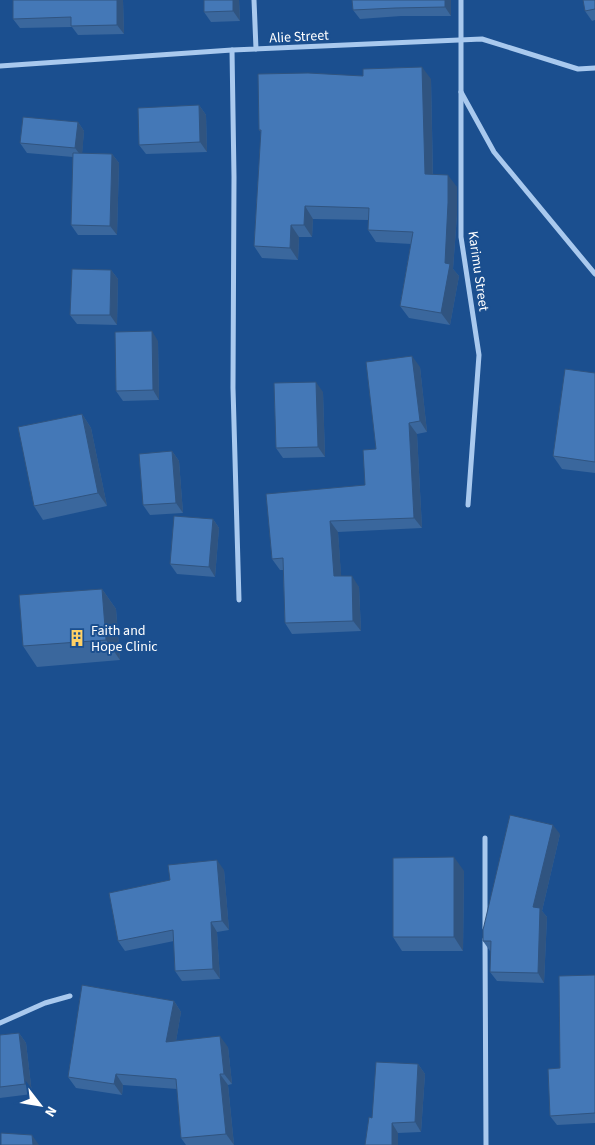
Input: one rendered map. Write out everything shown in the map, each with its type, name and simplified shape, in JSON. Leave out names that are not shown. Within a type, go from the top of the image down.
[{"type":"street","points":[[254,0],[256,49]]},
{"type":"street","name":"Karimu Street","points":[[461,0],[461,237],[479,355],[468,505]]},
{"type":"street","name":"Alie Street","points":[[0,66],[232,50],[482,39],[578,69],[595,68]]},
{"type":"street","points":[[232,50],[234,167],[233,388],[239,600]]},
{"type":"street","points":[[460,91],[494,152],[595,274]]},
{"type":"street","points":[[485,838],[486,1145]]},
{"type":"street","points":[[0,1023],[44,1003],[70,996]]},
{"type":"building","points":[[13,0],[117,0],[117,25],[71,26],[71,17],[13,19]]},
{"type":"building","points":[[204,0],[233,0],[233,11],[204,12]]},
{"type":"building","points":[[352,0],[445,0],[445,7],[353,10]]},
{"type":"building","points":[[583,0],[595,0],[595,9],[585,11]]},
{"type":"building","points":[[422,67],[425,174],[448,175],[445,263],[450,264],[441,313],[400,306],[413,232],[368,230],[369,208],[305,206],[304,225],[291,225],[290,248],[254,246],[261,130],[259,130],[258,74],[308,73],[363,76],[363,69]]},
{"type":"building","points":[[199,105],[200,142],[139,145],[138,108]]},
{"type":"building","points":[[23,117],[78,122],[75,148],[20,143]]},
{"type":"building","points":[[73,153],[112,154],[110,226],[71,225]]},
{"type":"building","points":[[72,269],[111,270],[110,315],[70,315]]},
{"type":"building","points":[[152,331],[153,390],[116,391],[115,332]]},
{"type":"building","points":[[412,356],[420,421],[409,423],[414,518],[330,521],[334,576],[352,576],[353,621],[285,623],[283,558],[272,559],[266,494],[365,485],[363,450],[376,449],[366,362]]},
{"type":"building","points":[[565,369],[595,373],[595,462],[553,456]]},
{"type":"building","points":[[316,382],[318,447],[276,448],[274,383]]},
{"type":"building","points":[[82,414],[98,493],[34,506],[18,427]]},
{"type":"building","points":[[172,451],[176,503],[143,505],[139,454]]},
{"type":"building","points":[[174,516],[213,519],[209,567],[170,564]]},
{"type":"building","points":[[102,589],[106,640],[23,646],[19,595]]},
{"type":"building","points":[[510,815],[553,825],[533,907],[540,908],[538,973],[490,972],[491,941],[483,941],[483,930]]},
{"type":"building","points":[[454,857],[454,937],[393,937],[393,858]]},
{"type":"building","points":[[217,860],[222,921],[211,922],[213,969],[175,971],[173,930],[118,941],[109,893],[170,880],[168,865]]},
{"type":"building","points":[[595,975],[595,1113],[550,1116],[548,1069],[560,1068],[559,976]]},
{"type":"building","points":[[82,985],[174,1001],[166,1042],[220,1036],[224,1074],[220,1074],[226,1134],[181,1138],[176,1079],[116,1074],[114,1084],[68,1077]]},
{"type":"building","points":[[19,1033],[25,1084],[0,1087],[0,1035]]},
{"type":"building","points":[[376,1062],[418,1064],[415,1122],[392,1123],[392,1145],[365,1145],[369,1117],[372,1118]]},
{"type":"building","points":[[1,1133],[32,1135],[33,1145],[1,1145]]},
{"type":"place","name":"Faith and Hope Clinic","points":[[77,638]]}]
